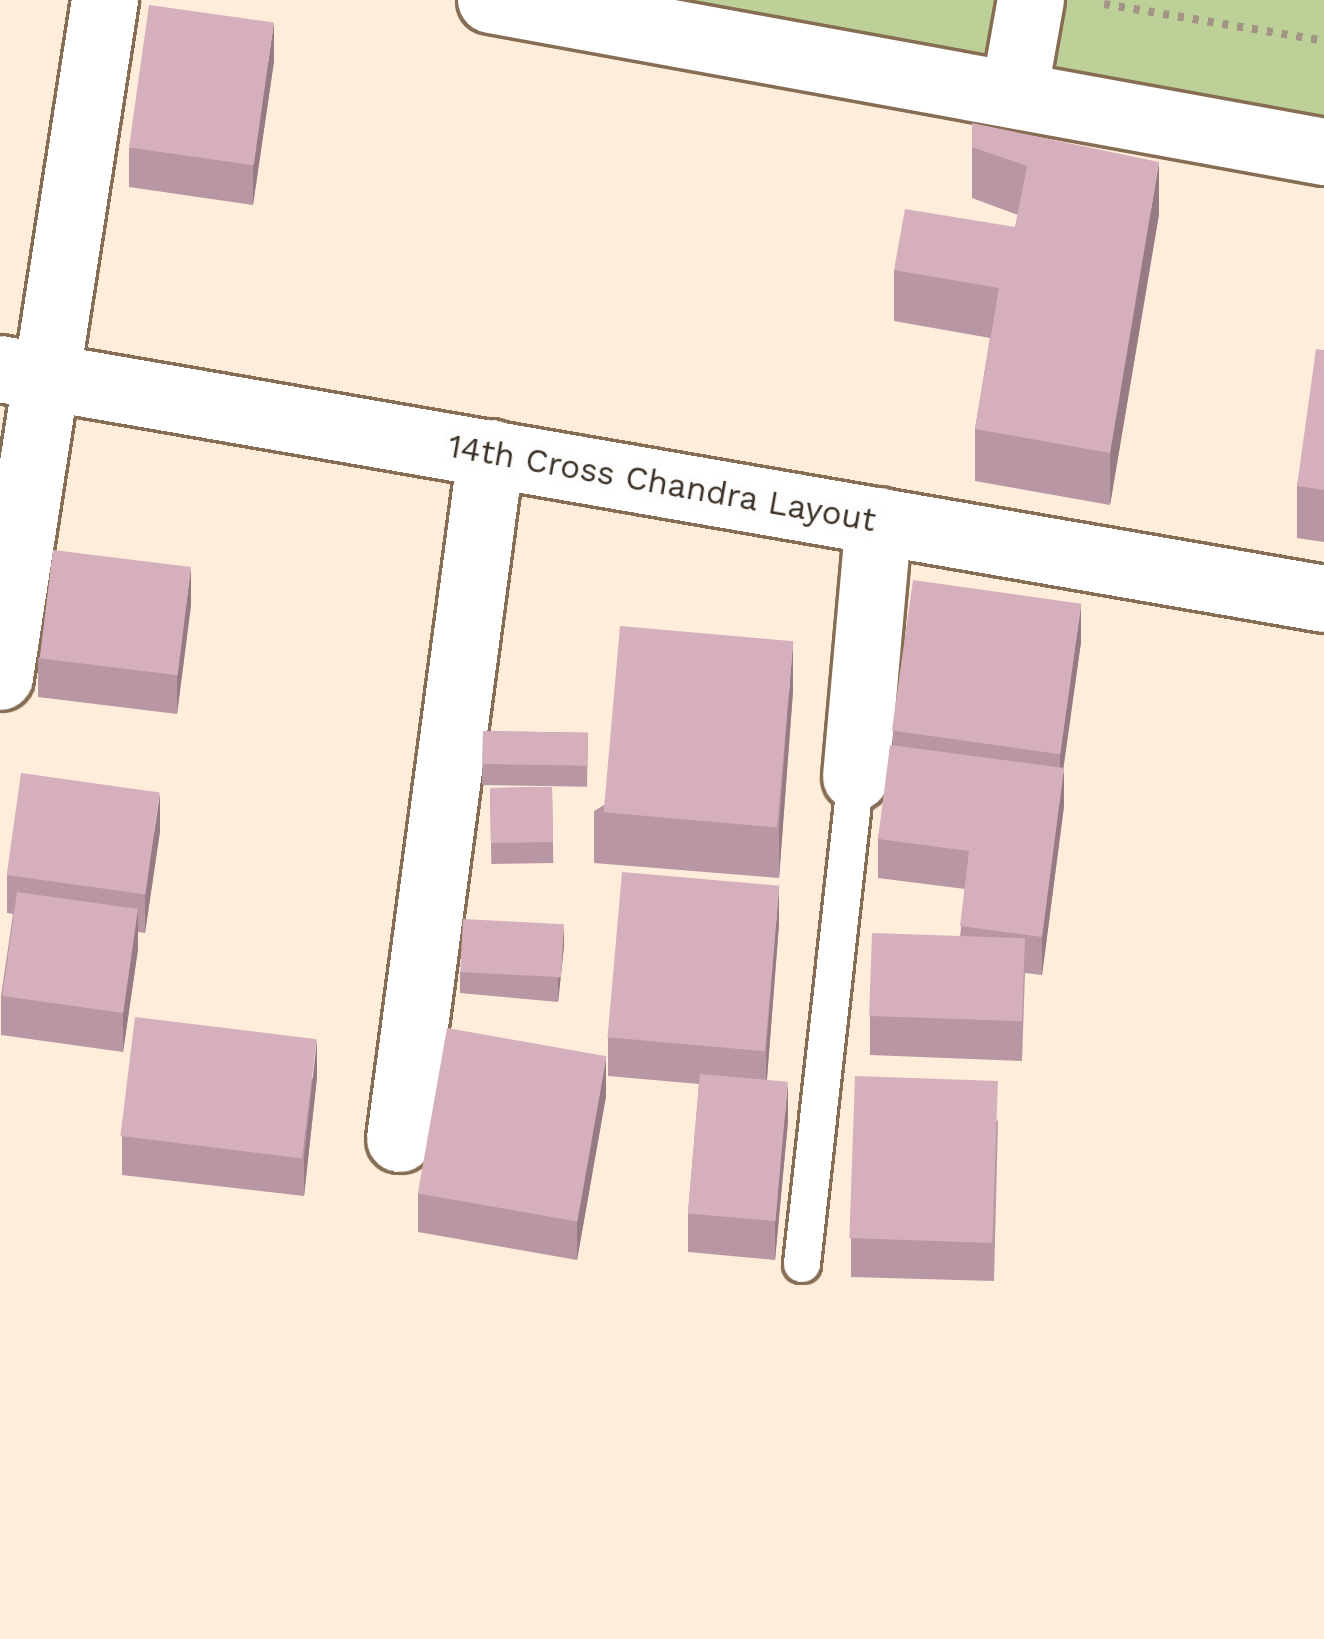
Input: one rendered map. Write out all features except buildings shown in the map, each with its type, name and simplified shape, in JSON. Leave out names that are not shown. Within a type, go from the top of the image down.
[{"type":"street","points":[[0,677],[25,373],[105,0]]},
{"type":"street","points":[[491,0],[1324,152]]},
{"type":"street","points":[[1014,95],[1031,0]]},
{"type":"street","name":"14th Cross Chandra Layout","points":[[25,373],[1324,599]]},
{"type":"street","points":[[400,1139],[491,454]]},
{"type":"street","points":[[856,777],[879,521]]},
{"type":"lane","points":[[802,1264],[856,777]]},
{"type":"path","points":[[1079,0],[1324,41]]},
{"type":"green space","points":[[491,0],[1324,0],[1324,152]]}]
